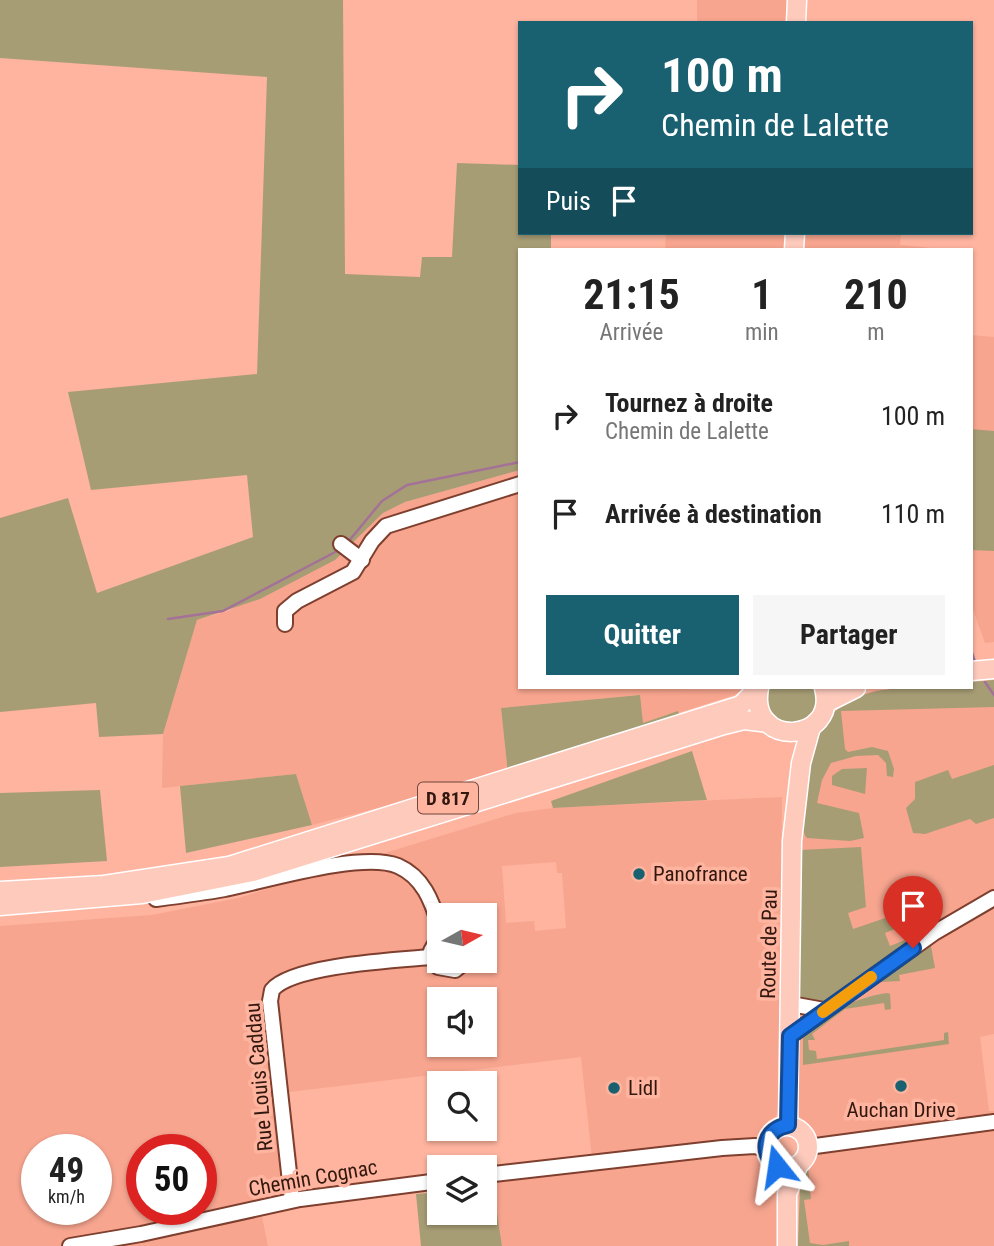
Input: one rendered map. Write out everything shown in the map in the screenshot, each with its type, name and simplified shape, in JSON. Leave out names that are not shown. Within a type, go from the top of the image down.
[{"type":"main road","points":[[796,21],[797,0]]},
{"type":"main road","points":[[973,671],[994,669]]},
{"type":"main road","name":"D 817","points":[[0,891],[104,885],[229,866],[741,705],[758,689]]},
{"type":"main road","points":[[759,689],[758,707],[768,723],[786,733],[801,763]]},
{"type":"main road","points":[[825,695],[852,689]]},
{"type":"main road","name":"Route de Pau","points":[[788,1125],[792,845],[801,763],[811,727],[818,720],[825,695]]},
{"type":"main road","name":"D 817","points":[[0,906],[104,899],[196,886],[253,872],[724,725],[744,720],[768,723]]},
{"type":"main road","points":[[786,733],[811,727]]},
{"type":"main road","points":[[787,1194],[808,1147],[804,1135],[788,1125],[769,1135],[766,1149],[777,1166],[787,1194],[787,1246]]},
{"type":"main road","points":[[777,1166],[798,1166]]},
{"type":"street","points":[[285,624],[285,611],[297,601],[353,572],[372,541],[386,526],[518,485]]},
{"type":"street","points":[[343,546],[362,560]]},
{"type":"street","points":[[104,899],[129,902],[193,894],[335,866],[380,862],[398,866],[418,880],[431,903]]},
{"type":"street","points":[[790,1036],[799,1033],[824,1010],[934,933],[994,898]]},
{"type":"street","name":"Rue Louis Caddau","points":[[292,1200],[270,1001],[272,990],[283,981],[320,970],[427,958]]},
{"type":"street","points":[[791,1004],[824,1010]]},
{"type":"street","points":[[808,1147],[994,1122]]},
{"type":"street","points":[[497,1174],[722,1148],[755,1146],[766,1149]]},
{"type":"street","name":"Chemin Cognac","points":[[70,1246],[141,1234],[292,1200],[427,1183]]},
{"type":"shaded area","points":[[0,0],[343,0],[345,274],[420,277],[422,257],[452,257],[457,163],[518,165],[518,235],[551,235],[551,248],[518,248],[518,471],[405,502],[383,513],[335,560],[260,599],[197,620],[163,734],[99,737],[96,703],[0,712],[0,518],[68,498],[97,593],[253,537],[247,475],[91,490],[68,392],[257,374],[267,77],[0,58]]},
{"type":"shaded area","points":[[697,0],[807,0],[807,21],[697,21]]},
{"type":"shaded area","points":[[666,235],[901,235],[900,245],[932,248],[665,248]]},
{"type":"shaded area","points":[[973,335],[994,337],[994,642],[985,643],[973,610]]},
{"type":"shaded area","points":[[973,429],[994,431],[994,551],[973,550]]},
{"type":"shaded area","points":[[518,471],[518,689],[742,690],[734,695],[643,724],[639,695],[501,708],[508,774],[312,825],[296,774],[162,788],[163,734],[197,620],[228,611],[365,530],[383,513],[405,502]]},
{"type":"shaded area","points":[[994,680],[994,1034],[980,1037],[989,1111],[994,1111],[994,1246],[798,1246],[802,1176],[818,1153],[816,1136],[794,1111],[799,1003],[800,834],[816,741],[839,705],[876,690],[973,689],[973,682]]},
{"type":"shaded area","points":[[994,680],[994,707],[841,711],[845,749],[848,752],[872,747],[888,751],[894,769],[893,777],[887,776],[886,763],[878,755],[856,756],[831,763],[822,780],[817,803],[859,813],[864,838],[850,841],[807,838],[802,825],[802,811],[813,748],[826,723],[842,706],[862,695],[886,690],[973,689],[973,682]]},
{"type":"shaded area","points":[[766,689],[817,689],[816,709],[801,722],[782,722],[767,709]]},
{"type":"shaded area","points":[[640,695],[643,723],[678,711],[680,717],[508,774],[501,708]]},
{"type":"shaded area","points":[[692,751],[707,800],[553,808],[551,801]]},
{"type":"shaded area","points":[[994,765],[994,818],[976,824],[970,819],[925,834],[913,833],[906,808],[915,799],[915,782],[948,770],[952,779]]},
{"type":"shaded area","points":[[867,768],[865,794],[832,785],[832,776],[842,769]]},
{"type":"shaded area","points":[[296,774],[312,825],[186,853],[180,786]]},
{"type":"shaded area","points":[[100,790],[107,861],[0,867],[0,793]]},
{"type":"shaded area","points":[[782,797],[779,1106],[774,1123],[761,1133],[762,1161],[777,1184],[778,1246],[502,1246],[497,1213],[497,1172],[592,1158],[581,1057],[464,1071],[427,1071],[427,1075],[289,1092],[303,1207],[261,1212],[268,1246],[0,1246],[0,926],[152,915],[238,898],[516,813],[553,808]],"holes":[[[556,862],[557,873],[562,873],[566,928],[535,931],[534,921],[506,923],[502,866]]]},
{"type":"shaded area","points":[[861,847],[866,907],[848,913],[853,929],[906,911],[908,924],[885,933],[890,946],[910,938],[912,942],[824,1004],[799,1003],[800,850]]},
{"type":"shaded area","points":[[931,946],[935,968],[899,975],[900,981],[881,982]]},
{"type":"shaded area","points":[[890,994],[891,1009],[885,1010],[884,1003],[845,1009],[812,1034],[815,1040],[808,1040],[809,1050],[816,1051],[817,1059],[944,1040],[944,1033],[948,1032],[949,1044],[803,1065],[803,1035],[842,1008],[862,999]]},
{"type":"shaded area","points":[[808,1167],[811,1199],[804,1200],[810,1243],[823,1245],[849,1241],[849,1246],[798,1246],[800,1184]]},
{"type":"shaded area","points":[[427,1193],[427,1225],[497,1225],[497,1213],[502,1246],[421,1246],[416,1194]]},
{"type":"waterway","points":[[348,542],[382,501],[407,485],[518,462]]},
{"type":"waterway","points":[[168,619],[223,611],[341,549]]},
{"type":"waterway","points":[[973,656],[975,662]]},
{"type":"waterway","points":[[985,682],[994,695]]},
{"type":"slow traffic","points":[[823,1012],[871,977]]},
{"type":"place","name":"Panofrance","points":[[639,874]]},
{"type":"place","name":"Auchan Drive","points":[[901,1086]]},
{"type":"place","name":"Lidl","points":[[614,1088]]},
{"type":"route","points":[[777,1166],[767,1156],[766,1141],[774,1130],[788,1125],[790,1036],[799,1033],[824,1010],[913,948]]}]
